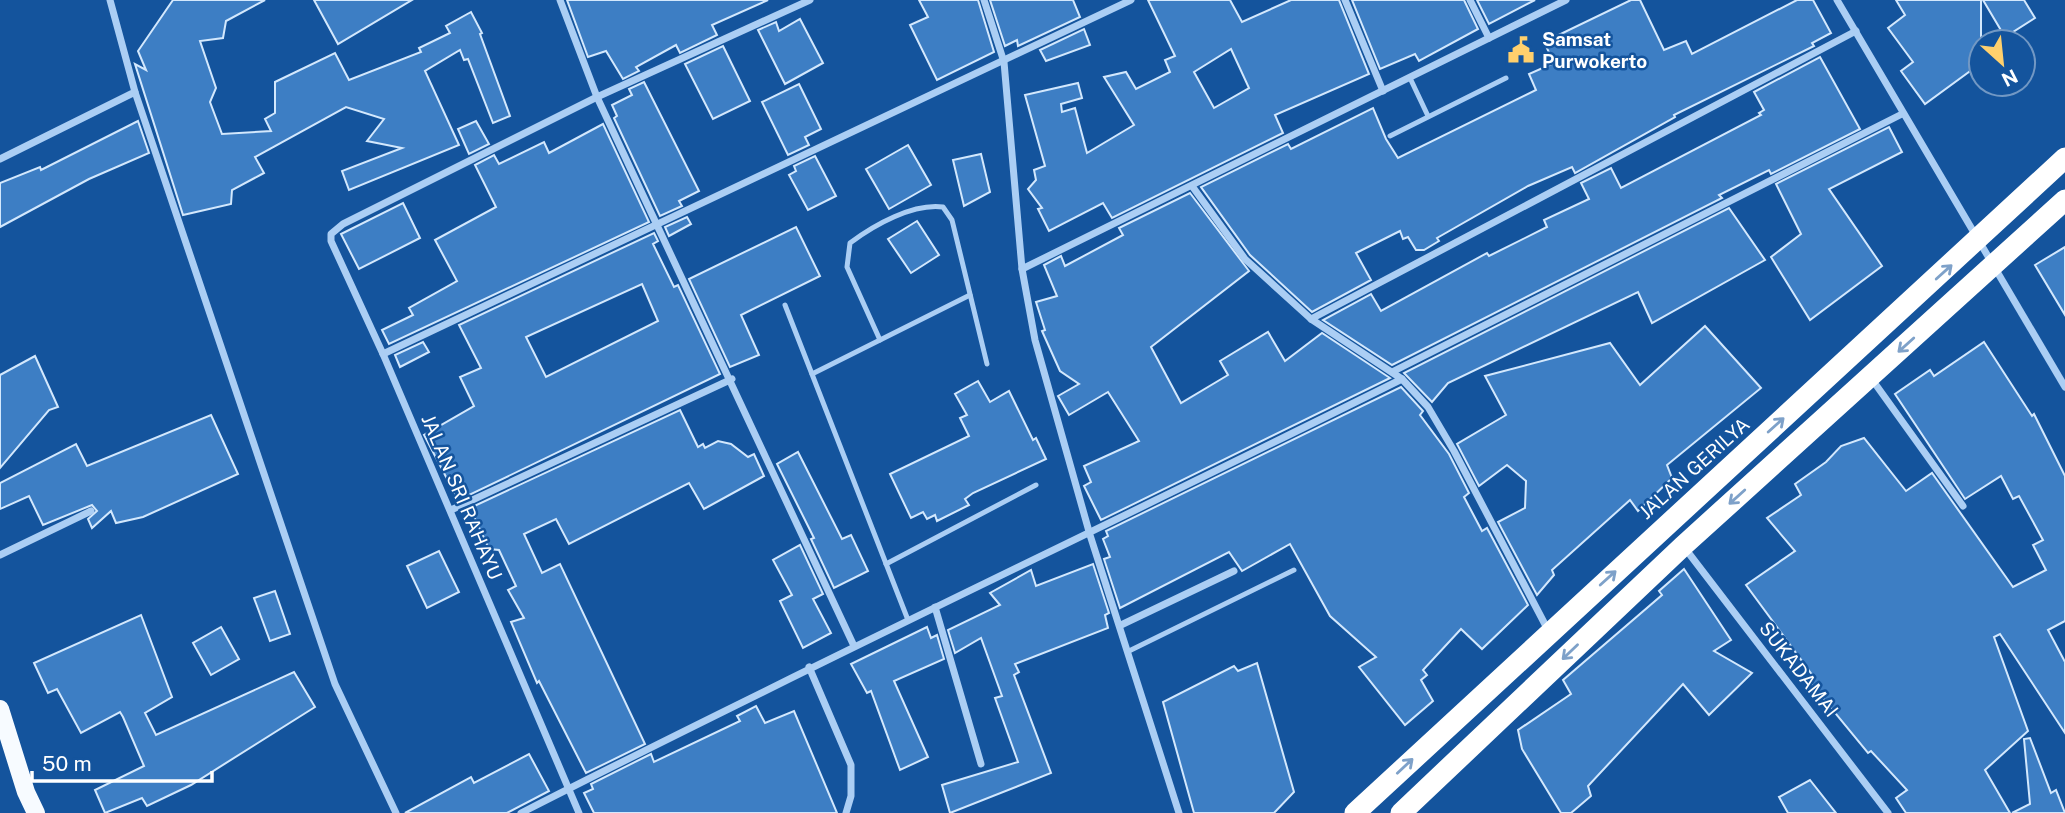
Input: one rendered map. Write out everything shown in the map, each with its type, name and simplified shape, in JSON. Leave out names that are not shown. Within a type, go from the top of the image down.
[{"type":"highway","name":"JALAN GERILYA","points":[[1356,813],[1571,611],[2065,159]]},
{"type":"highway","points":[[1401,813],[1683,546],[2065,200]]},
{"type":"highway","points":[[1571,611],[1591,632]]},
{"type":"main road","points":[[0,709],[36,813]]},
{"type":"street","points":[[110,0],[135,92],[335,684],[396,813]]},
{"type":"street","points":[[559,0],[597,97],[732,379],[854,646]]},
{"type":"street","points":[[597,97],[810,0]]},
{"type":"street","points":[[984,0],[1004,62],[1022,269],[1035,340],[1090,535],[1179,813]]},
{"type":"street","points":[[383,354],[1130,0]]},
{"type":"street","points":[[1345,0],[1383,91]]},
{"type":"street","points":[[1470,0],[1489,38]]},
{"type":"street","points":[[1022,269],[1566,0]]},
{"type":"street","points":[[1837,0],[2065,387]]},
{"type":"street","points":[[1311,319],[1856,32]]},
{"type":"street","points":[[0,159],[135,92]]},
{"type":"street","name":"JALAN SRI RAHAYU","points":[[579,813],[451,510],[331,241],[334,230],[343,224],[597,97]]},
{"type":"street","points":[[1392,372],[1902,114]]},
{"type":"street","points":[[1192,186],[1245,259],[1311,319],[1402,379],[1428,407],[1549,632]]},
{"type":"street","points":[[1870,377],[1962,506]]},
{"type":"street","points":[[451,510],[732,379]]},
{"type":"street","points":[[521,813],[809,667],[1090,535],[1402,379]]},
{"type":"street","points":[[0,555],[91,510]]},
{"type":"street","name":"SUKADAMAI","points":[[1683,546],[1888,813]]},
{"type":"street","points":[[1121,625],[1234,571]]},
{"type":"street","points":[[935,607],[981,764]]},
{"type":"street","points":[[809,667],[851,765],[851,796],[846,813]]},
{"type":"lane","points":[[1410,78],[1428,116]]},
{"type":"lane","points":[[1390,136],[1506,78]]},
{"type":"lane","points":[[880,340],[847,267],[850,243],[865,231],[929,205],[943,207],[952,220],[987,364]]},
{"type":"lane","points":[[812,374],[970,295]]},
{"type":"lane","points":[[785,305],[908,620]]},
{"type":"lane","points":[[886,564],[1036,485]]},
{"type":"lane","points":[[1129,651],[1294,570]]},
{"type":"building","points":[[173,0],[265,0],[226,21],[223,38],[200,41],[216,88],[210,102],[222,134],[271,131],[265,119],[275,113],[275,82],[335,53],[349,80],[421,52],[419,48],[450,33],[446,26],[471,12],[482,33],[480,34],[510,116],[493,123],[468,59],[464,60],[460,50],[425,71],[459,145],[349,190],[342,171],[402,148],[367,141],[384,119],[346,107],[255,157],[264,173],[232,190],[231,204],[183,215],[135,64],[146,70],[138,51]]},
{"type":"building","points":[[314,0],[412,0],[338,44]]},
{"type":"building","points":[[567,0],[768,0],[712,25],[717,35],[680,53],[676,45],[636,67],[639,71],[623,79],[606,51],[588,57]]},
{"type":"building","points":[[919,0],[978,0],[994,52],[937,80],[910,25],[928,17]]},
{"type":"building","points":[[990,0],[1073,0],[1080,17],[1018,46],[1017,40],[1005,46]]},
{"type":"building","points":[[1148,0],[1230,0],[1242,22],[1291,0],[1339,0],[1369,74],[1275,115],[1283,133],[1112,218],[1103,203],[1049,231],[1038,209],[1042,208],[1028,189],[1036,180],[1034,170],[1045,166],[1025,95],[1078,83],[1082,98],[1061,104],[1062,112],[1075,108],[1087,153],[1134,125],[1104,77],[1126,72],[1136,89],[1170,72],[1165,60],[1175,56]],"holes":[[[1231,49],[1249,88],[1214,108],[1194,72]]]},
{"type":"building","points":[[1352,0],[1464,0],[1478,29],[1419,61],[1415,54],[1380,69]]},
{"type":"building","points":[[1477,0],[1535,0],[1489,24]]},
{"type":"building","points":[[1631,0],[1640,0],[1664,50],[1686,41],[1692,54],[1797,0],[1813,0],[1831,33],[1812,43],[1814,46],[1674,115],[1675,117],[1575,173],[1572,167],[1528,186],[1437,238],[1439,241],[1424,250],[1416,250],[1408,237],[1403,239],[1400,231],[1356,253],[1371,280],[1312,312],[1250,255],[1201,187],[1288,144],[1291,149],[1373,108],[1386,139],[1398,158],[1536,90],[1529,74],[1554,63],[1544,42]]},
{"type":"building","points":[[1896,0],[1981,0],[1981,28],[1967,28],[1967,73],[1925,104],[1901,71],[1913,62],[1888,28],[1905,15]]},
{"type":"building","points":[[1983,0],[2024,0],[2035,18],[2019,28],[2000,28]]},
{"type":"building","points":[[800,19],[823,63],[785,84],[758,30],[776,22],[779,31]]},
{"type":"building","points":[[1084,29],[1090,45],[1046,61],[1040,50]]},
{"type":"building","points":[[723,46],[750,101],[713,119],[685,64]]},
{"type":"building","points":[[1820,57],[1860,129],[1771,174],[1769,170],[1719,195],[1722,198],[1392,365],[1323,320],[1371,294],[1381,311],[1487,253],[1489,256],[1547,227],[1544,220],[1589,199],[1581,183],[1611,168],[1621,188],[1761,115],[1759,113],[1764,110],[1754,92]]},
{"type":"building","points":[[644,82],[699,191],[679,201],[682,206],[660,216],[614,118],[617,116],[612,105],[632,95],[629,89]]},
{"type":"building","points":[[799,84],[821,129],[805,137],[809,145],[788,155],[762,102]]},
{"type":"building","points":[[138,121],[149,153],[89,179],[0,227],[0,183],[40,167],[41,170]]},
{"type":"building","points":[[476,121],[489,144],[469,154],[458,129]]},
{"type":"building","points":[[603,124],[649,222],[389,344],[382,330],[413,315],[409,308],[457,281],[435,240],[496,207],[475,165],[494,155],[499,164],[544,142],[549,153]]},
{"type":"building","points":[[1889,127],[1902,152],[1829,189],[1882,266],[1810,320],[1771,257],[1801,234],[1776,184]]},
{"type":"building","points":[[908,145],[931,185],[889,209],[866,169]]},
{"type":"building","points":[[981,154],[990,192],[964,206],[953,160]]},
{"type":"building","points":[[815,156],[836,196],[808,210],[789,175],[796,171],[794,166]]},
{"type":"building","points":[[1190,193],[1249,271],[1151,347],[1181,403],[1228,375],[1220,361],[1268,332],[1285,361],[1322,333],[1390,378],[1101,520],[1084,486],[1091,482],[1084,466],[1139,441],[1108,392],[1069,415],[1058,396],[1079,384],[1060,371],[1042,331],[1045,330],[1036,302],[1057,296],[1044,265],[1061,256],[1065,266],[1123,235],[1119,228]]},
{"type":"building","points":[[403,203],[420,238],[359,269],[341,234]]},
{"type":"building","points":[[1729,208],[1765,260],[1652,323],[1638,292],[1448,383],[1432,402],[1404,373]]},
{"type":"building","points":[[687,217],[691,224],[669,236],[665,227]]},
{"type":"building","points":[[917,221],[939,255],[911,273],[888,239]]},
{"type":"building","points":[[796,227],[820,276],[741,315],[759,355],[730,367],[689,279]]},
{"type":"building","points":[[654,233],[658,241],[653,244],[674,287],[678,285],[720,374],[465,497],[463,493],[456,496],[424,435],[474,406],[460,377],[481,368],[459,325]],"holes":[[[642,284],[658,321],[546,377],[526,337]]]},
{"type":"building","points":[[2065,247],[2065,315],[2035,265]]},
{"type":"building","points":[[1705,326],[1761,388],[1667,465],[1672,478],[1638,511],[1630,500],[1552,570],[1554,575],[1537,595],[1498,522],[1525,508],[1526,481],[1507,465],[1479,486],[1457,444],[1506,415],[1485,376],[1610,343],[1640,385]]},
{"type":"building","points":[[423,342],[429,352],[400,367],[395,355]]},
{"type":"building","points":[[1984,342],[2032,416],[2034,414],[2065,476],[2065,621],[2048,630],[2065,662],[2065,733],[2000,634],[1994,637],[2028,731],[1985,770],[2010,813],[1906,813],[1896,798],[1907,790],[1871,751],[1868,753],[1808,680],[1813,676],[1746,585],[1795,551],[1767,518],[1801,495],[1795,484],[1826,462],[1841,446],[1864,438],[1906,491],[1932,473],[2013,587],[2046,570],[2033,545],[2043,540],[2019,496],[2013,499],[2001,476],[1965,499],[1895,394],[1930,370],[1934,376]]},
{"type":"building","points":[[35,356],[58,407],[49,410],[0,468],[0,375]]},
{"type":"building","points":[[978,381],[990,402],[1009,391],[1033,440],[1036,438],[1046,459],[973,493],[965,499],[969,505],[937,521],[935,515],[927,519],[923,512],[911,518],[890,474],[969,436],[960,418],[967,415],[955,394]]},
{"type":"building","points":[[1401,387],[1423,411],[1420,415],[1449,454],[1469,493],[1464,497],[1482,531],[1487,528],[1528,605],[1482,649],[1461,629],[1423,670],[1427,675],[1421,680],[1433,701],[1405,725],[1359,667],[1376,657],[1330,616],[1290,544],[1242,571],[1229,552],[1120,608],[1104,559],[1110,557],[1103,539],[1108,536],[1106,531]]},
{"type":"building","points":[[680,410],[698,447],[703,444],[705,448],[718,441],[731,444],[748,457],[754,454],[764,476],[704,509],[689,483],[569,544],[556,519],[524,534],[542,573],[560,564],[645,744],[586,773],[539,681],[537,683],[511,622],[524,618],[508,590],[516,586],[499,550],[489,549],[470,508]]},
{"type":"building","points":[[211,415],[238,474],[143,517],[116,523],[111,511],[92,528],[88,519],[97,511],[92,505],[43,525],[29,496],[0,509],[0,483],[76,444],[87,466]]},
{"type":"building","points":[[798,452],[842,539],[851,535],[868,571],[834,588],[811,539],[814,538],[777,464]]},
{"type":"building","points":[[800,545],[823,594],[813,599],[831,633],[803,648],[780,601],[792,595],[773,560]]},
{"type":"building","points":[[439,551],[459,592],[427,608],[407,566]]},
{"type":"building","points":[[1093,564],[1109,613],[1105,615],[1108,628],[1015,664],[1019,672],[1014,675],[1051,773],[950,813],[942,785],[1018,762],[995,698],[1002,696],[981,638],[955,653],[948,630],[1000,605],[990,593],[1031,570],[1036,586]]},
{"type":"building","points":[[1684,569],[1731,640],[1714,651],[1752,673],[1709,715],[1683,684],[1588,786],[1591,796],[1571,813],[1561,813],[1522,749],[1518,730],[1571,694],[1563,680],[1662,595],[1659,591]]},
{"type":"building","points":[[275,591],[290,634],[270,641],[254,598]]},
{"type":"building","points":[[141,615],[172,697],[145,713],[156,735],[294,672],[315,707],[191,785],[147,806],[142,798],[105,813],[95,790],[144,766],[123,717],[120,712],[81,733],[57,689],[48,693],[34,663]]},
{"type":"building","points":[[221,627],[239,659],[211,675],[193,643]]},
{"type":"building","points":[[927,627],[931,638],[937,635],[944,659],[894,681],[928,757],[900,770],[871,691],[867,693],[851,664]]},
{"type":"building","points":[[1257,663],[1294,792],[1274,813],[1194,813],[1163,702],[1234,666],[1238,671]]},
{"type":"building","points":[[756,706],[765,723],[794,711],[837,813],[594,813],[584,793],[593,789],[591,784],[651,754],[654,762],[740,721],[737,716]]},
{"type":"building","points":[[2030,738],[2051,793],[2056,790],[2065,813],[2012,813],[2030,804],[2024,739]]},
{"type":"building","points":[[529,754],[549,791],[507,813],[405,813],[471,777],[474,783]]},
{"type":"building","points":[[1810,780],[1836,813],[1788,813],[1779,797]]},
{"type":"place","name":"Samsat Purwokerto","points":[[1521,50]]}]
